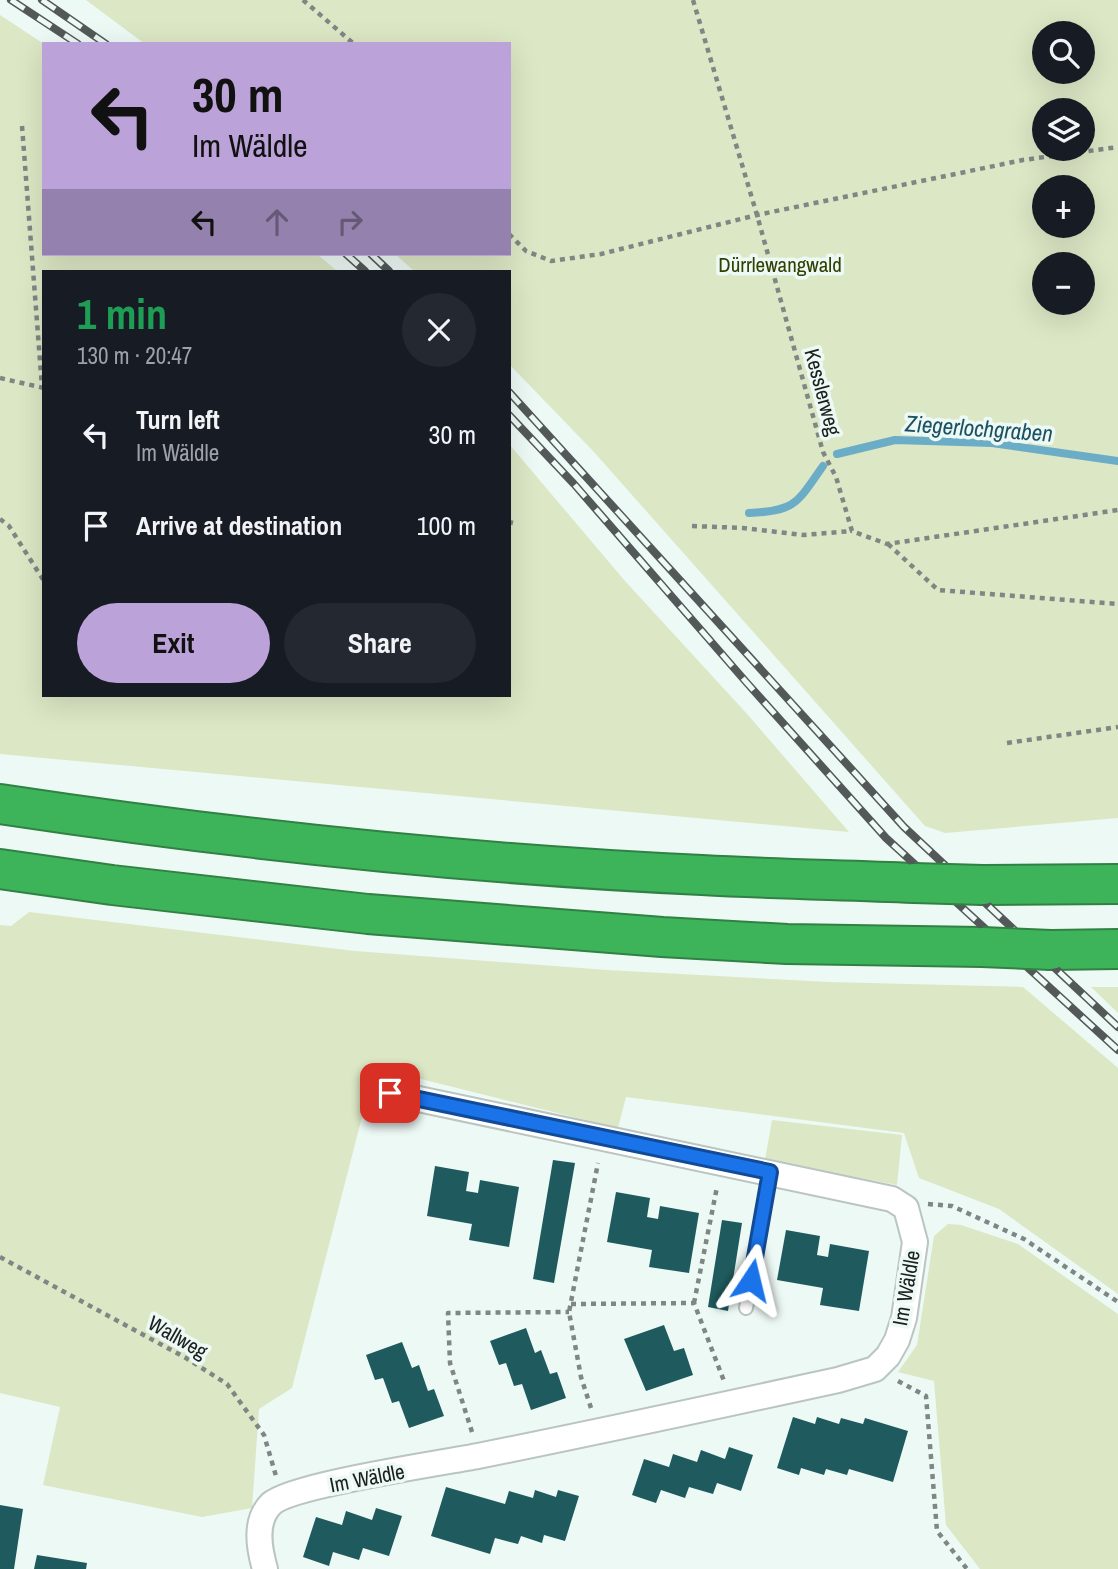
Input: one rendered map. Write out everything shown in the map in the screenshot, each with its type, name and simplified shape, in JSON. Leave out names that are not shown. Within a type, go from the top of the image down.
[{"type":"highway","points":[[0,804],[140,825],[458,858],[701,875],[983,885],[1118,884]]},
{"type":"highway","points":[[0,869],[112,885],[369,914],[773,943],[1051,950],[1118,949]]},
{"type":"street","points":[[390,1093],[873,1193],[892,1199],[906,1208]]},
{"type":"street","name":"Im Wäldle","points":[[282,1497],[838,1380],[875,1368],[888,1356],[904,1318],[915,1242],[906,1208]]},
{"type":"street","points":[[265,1569],[258,1545],[263,1514],[272,1503],[282,1497]]},
{"type":"lane","points":[[746,1308],[770,1172]]},
{"type":"path","points":[[303,0],[352,42]]},
{"type":"path","name":"Kesslerweg","points":[[693,0],[823,452],[835,477],[852,531]]},
{"type":"path","points":[[22,126],[42,376]]},
{"type":"path","points":[[511,236],[526,250],[551,261],[601,254],[757,215],[1023,160],[1118,147]]},
{"type":"path","points":[[0,378],[42,388]]},
{"type":"path","points":[[887,544],[1118,510]]},
{"type":"path","points":[[0,519],[9,526],[42,578]]},
{"type":"path","points":[[692,526],[803,535],[852,531],[887,544],[938,590],[1118,604]]},
{"type":"path","points":[[1007,743],[1118,727]]},
{"type":"path","points":[[598,1431],[581,1377],[569,1312],[603,1138]]},
{"type":"path","points":[[722,1162],[694,1303],[732,1403]]},
{"type":"path","points":[[906,1208],[923,1204],[952,1206],[1024,1239],[1118,1302]]},
{"type":"path","name":"Wallweg","points":[[0,1257],[186,1358],[227,1384],[264,1435],[282,1497]]},
{"type":"path","points":[[571,1304],[694,1303]]},
{"type":"path","points":[[479,1456],[450,1363],[448,1313],[569,1312]]},
{"type":"path","points":[[875,1368],[926,1396],[937,1531],[967,1569]]},
{"type":"green space","name":"Dürrlewangwald","points":[[86,0],[1118,0],[1118,818],[945,833],[925,826],[594,452],[511,366],[511,270],[413,270],[397,256],[511,256],[511,42],[142,42]]},
{"type":"green space","points":[[0,15],[42,43],[42,256],[319,256],[336,270],[42,270],[42,697],[511,697],[511,446],[625,581],[748,715],[849,832],[0,754]]},
{"type":"green space","points":[[29,912],[355,951],[607,970],[829,982],[1023,987],[1118,1068],[1118,1294],[999,1209],[919,1178],[904,1133],[626,1097],[618,1128],[417,1078],[370,1086],[292,1388],[259,1409],[252,1508],[202,1517],[43,1485],[60,1407],[0,1393],[0,925],[11,926]]},
{"type":"green space","points":[[1091,987],[1118,987],[1118,1013]]},
{"type":"green space","points":[[772,1120],[902,1135],[897,1185],[765,1160]]},
{"type":"green space","points":[[948,1224],[961,1225],[1018,1244],[1118,1314],[1118,1569],[980,1569],[946,1525],[934,1381],[898,1372],[917,1345],[934,1236]]},
{"type":"building","points":[[553,1160],[575,1163],[554,1283],[533,1279]]},
{"type":"building","points":[[435,1166],[469,1172],[466,1191],[478,1193],[480,1180],[519,1187],[509,1247],[469,1240],[472,1224],[427,1216]]},
{"type":"building","points":[[616,1192],[650,1198],[647,1217],[658,1219],[660,1206],[699,1213],[689,1273],[649,1267],[652,1250],[607,1242]]},
{"type":"building","points":[[722,1220],[742,1223],[728,1311],[708,1307]]},
{"type":"building","points":[[786,1230],[820,1236],[817,1255],[828,1257],[830,1244],[869,1251],[859,1311],[820,1305],[823,1288],[777,1280]]},
{"type":"building","points":[[664,1325],[674,1351],[684,1348],[693,1375],[646,1391],[624,1339]]},
{"type":"building","points":[[526,1328],[535,1353],[541,1350],[550,1374],[557,1372],[566,1398],[531,1410],[522,1384],[514,1386],[506,1363],[499,1365],[490,1341]]},
{"type":"building","points":[[402,1342],[412,1368],[419,1365],[428,1391],[434,1389],[444,1416],[409,1428],[399,1401],[392,1403],[383,1378],[375,1380],[366,1355]]},
{"type":"building","points":[[793,1417],[815,1424],[817,1417],[839,1424],[841,1418],[863,1424],[865,1418],[908,1431],[893,1482],[849,1469],[847,1475],[826,1469],[824,1475],[801,1468],[799,1475],[777,1468]]},
{"type":"building","points":[[729,1447],[753,1455],[741,1491],[717,1483],[713,1494],[689,1487],[685,1498],[661,1490],[656,1503],[632,1495],[644,1459],[669,1467],[673,1454],[697,1462],[701,1450],[725,1459]]},
{"type":"building","points":[[446,1487],[505,1504],[509,1491],[533,1498],[535,1490],[556,1497],[558,1490],[579,1496],[565,1541],[544,1535],[542,1543],[521,1536],[518,1544],[495,1538],[490,1554],[431,1536]]},
{"type":"building","points":[[0,1505],[23,1509],[14,1569],[0,1569]]},
{"type":"building","points":[[376,1508],[402,1516],[389,1556],[363,1548],[359,1560],[333,1552],[329,1566],[303,1557],[316,1517],[342,1525],[346,1511],[372,1520]]},
{"type":"building","points":[[37,1555],[87,1563],[86,1569],[34,1569]]},
{"type":"waterway","name":"Ziegerlochgraben","points":[[837,454],[895,440],[992,443],[1118,461]]},
{"type":"waterway","name":"Ziegerlochgraben","points":[[749,513],[777,510],[794,503],[823,466]]},
{"type":"railway","points":[[11,0],[75,42]]},
{"type":"railway","points":[[42,0],[103,42]]},
{"type":"railway","points":[[348,256],[364,270]]},
{"type":"railway","points":[[373,256],[388,270]]},
{"type":"railway","points":[[511,394],[904,827],[1118,1027]]},
{"type":"railway","points":[[511,417],[574,484],[886,838],[1118,1050]]},
{"type":"route","points":[[390,1093],[770,1172],[751,1280]]}]
